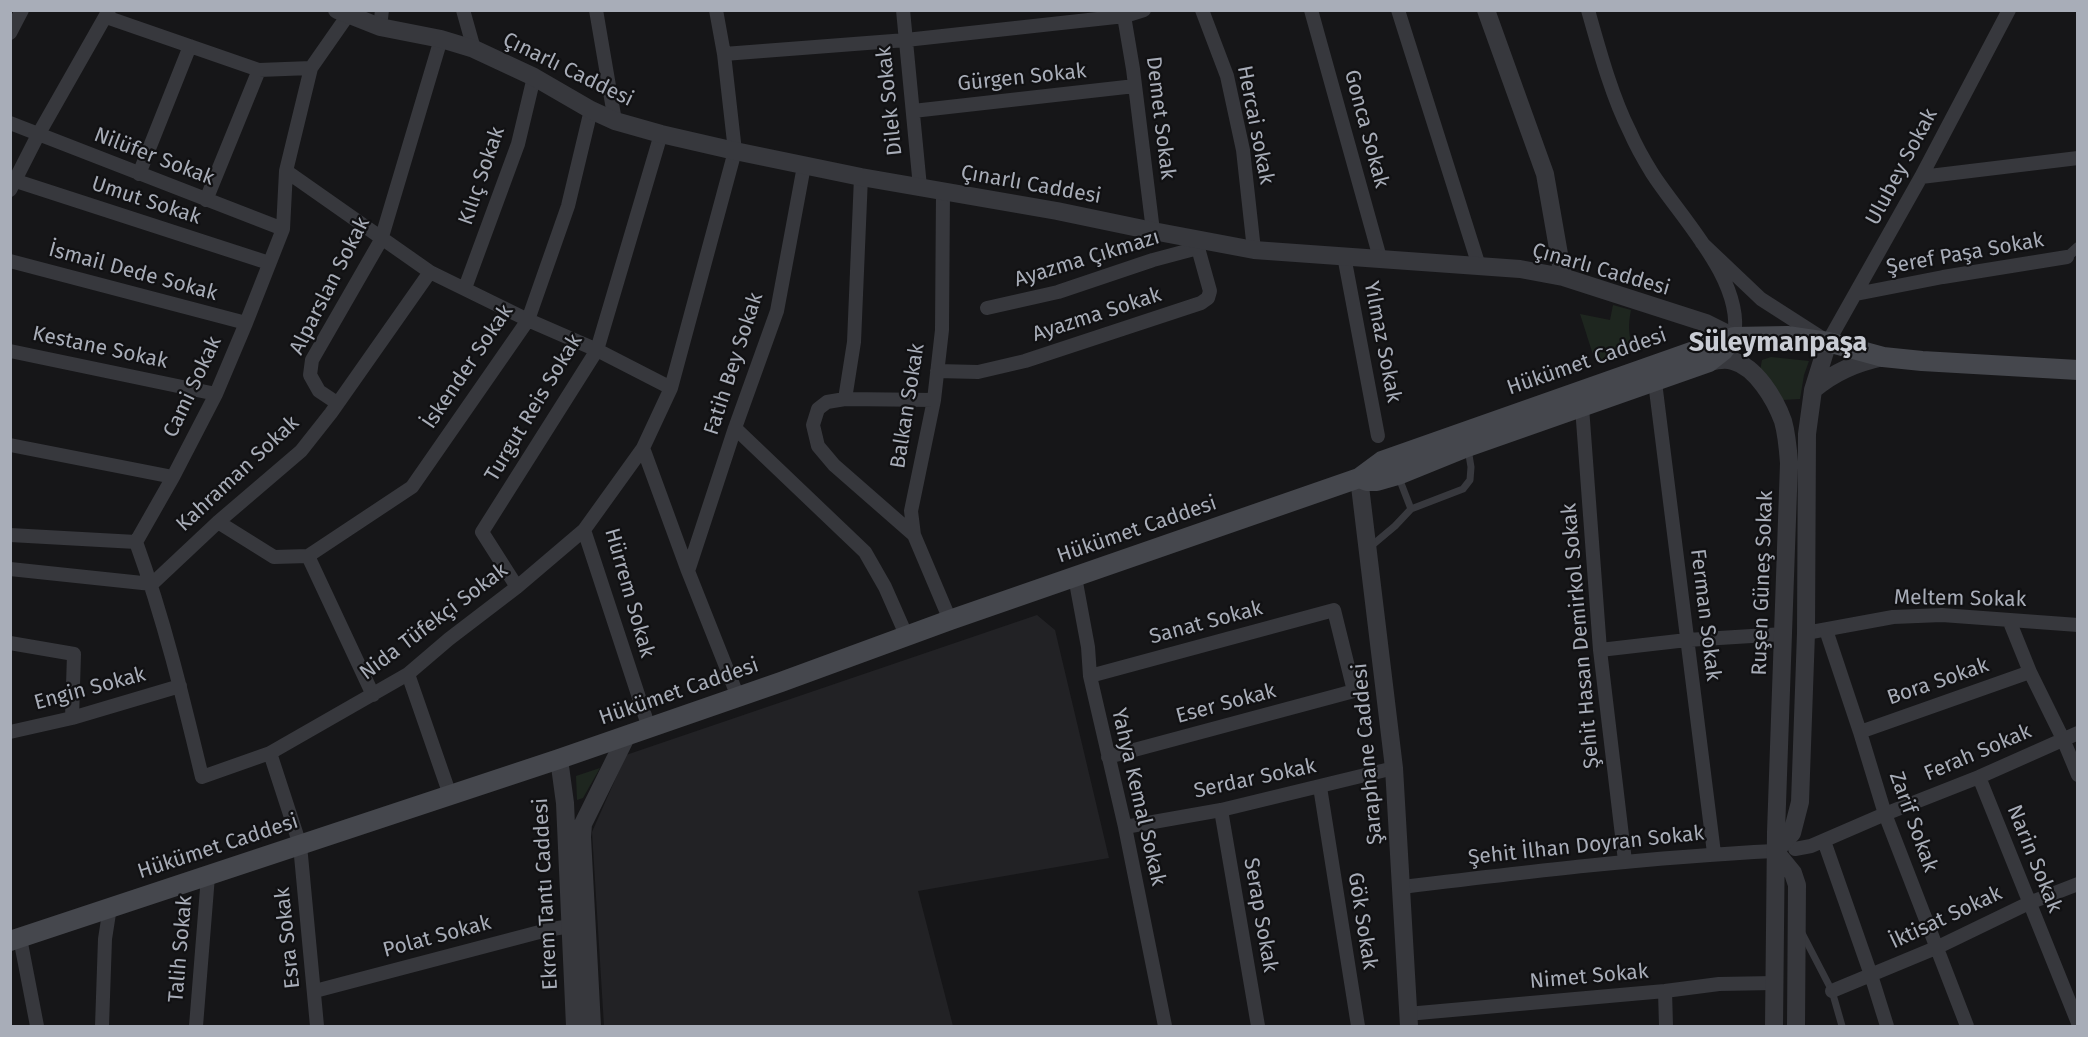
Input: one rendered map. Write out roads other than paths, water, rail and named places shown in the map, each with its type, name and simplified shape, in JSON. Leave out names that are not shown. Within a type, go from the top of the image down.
[{"type":"main road","name":"Hükümet Caddesi","points":[[1359,478],[1377,481],[1398,475],[1465,439],[1734,337],[1786,336],[1828,342],[1883,357],[2078,370]]},
{"type":"main road","name":"Hükümet Caddesi","points":[[15,940],[738,697],[950,620],[1359,478],[1382,461],[1582,407],[1654,382],[1709,362],[1723,351],[1734,337]]},
{"type":"street","points":[[10,33],[22,10]]},
{"type":"street","points":[[463,10],[474,49]]},
{"type":"street","points":[[596,10],[615,120]]},
{"type":"street","points":[[716,10],[724,54],[735,151]]},
{"type":"street","name":"Dilek Sokak","points":[[903,10],[920,187]]},
{"type":"street","points":[[724,54],[906,40],[1144,10]]},
{"type":"street","name":"Hercai sokak","points":[[1202,10],[1227,76],[1243,150],[1254,250]]},
{"type":"street","name":"Gonca Sokak","points":[[1311,10],[1380,258]]},
{"type":"street","points":[[1398,10],[1479,266]]},
{"type":"street","points":[[1486,10],[1545,174],[1563,278]]},
{"type":"street","points":[[1587,10],[1628,130],[1652,173],[1702,243],[1731,296],[1736,311],[1734,337]]},
{"type":"street","name":"Ulubey Sokak","points":[[1828,342],[1921,177],[2009,10]]},
{"type":"street","name":"Çınarlı Caddesi","points":[[342,13],[381,19],[474,49],[534,77],[591,110],[661,134],[804,166],[1057,211],[1153,231],[1200,244],[1520,269],[1563,278],[1706,323],[1734,337]]},
{"type":"street","name":"Cami Sokak","points":[[136,542],[216,394],[283,229],[286,171],[311,68],[342,13]]},
{"type":"street","name":"Demet Sokak","points":[[1124,13],[1153,231]]},
{"type":"street","points":[[12,183],[108,14],[259,70],[311,68]]},
{"type":"street","name":"Alparslan Sokak","points":[[337,403],[319,391],[310,375],[312,360],[381,240],[441,39]]},
{"type":"street","points":[[139,174],[190,46]]},
{"type":"street","points":[[206,200],[259,70]]},
{"type":"street","name":"Kılıç Sokak","points":[[465,288],[518,144],[534,77]]},
{"type":"street","name":"Gürgen Sokak","points":[[913,111],[1135,86]]},
{"type":"street","name":"İskender Sokak","points":[[308,556],[412,487],[528,320],[568,206],[591,110]]},
{"type":"street","name":"Nilüfer Sokak","points":[[10,123],[283,229]]},
{"type":"street","name":"Turgut Reis Sokak","points":[[517,587],[482,532],[597,350],[661,134]]},
{"type":"street","name":"Hürrem Sokak","points":[[649,728],[584,530],[643,448],[671,388],[735,151]]},
{"type":"street","points":[[1921,177],[2078,158]]},
{"type":"street","name":"Fatih Bey Sokak","points":[[688,572],[735,428],[777,311],[804,166]]},
{"type":"street","points":[[286,171],[381,240],[430,272],[528,320],[597,350],[671,388]]},
{"type":"street","points":[[845,399],[854,342],[861,177]]},
{"type":"street","name":"Umut Sokak","points":[[12,183],[269,263]]},
{"type":"street","name":"Balkan Sokak","points":[[943,192],[942,330],[934,400],[911,511],[914,535],[950,620]]},
{"type":"street","points":[[1702,243],[1761,299],[1828,342]]},
{"type":"street","name":"Ayazma Sokak","points":[[937,371],[978,372],[1025,361],[1201,303],[1208,298],[1210,291],[1200,244]]},
{"type":"street","name":"Ayazma Çıkmazı","points":[[987,309],[1058,292],[1200,244]]},
{"type":"street","name":"Şeref Paşa Sokak","points":[[1856,294],[1942,277],[2067,257],[2078,247]]},
{"type":"street","name":"Yılmaz Sokak","points":[[1344,256],[1378,436]]},
{"type":"street","name":"İsmail Dede Sokak","points":[[10,261],[246,323]]},
{"type":"street","name":"Kahraman Sokak","points":[[152,584],[218,522],[301,451],[430,272]]},
{"type":"street","name":"Ruşen Güneş Sokak","points":[[1775,851],[1792,833],[1800,802],[1806,633],[1808,434],[1813,390],[1828,342]]},
{"type":"street","name":"Kestane Sokak","points":[[10,351],[216,394]]},
{"type":"street","points":[[1813,390],[1845,368],[1859,362],[1883,357]]},
{"type":"street","name":"Ruşen Güneş Sokak","points":[[1709,362],[1732,360],[1750,370],[1772,400],[1782,420],[1788,440],[1784,634],[1775,851],[1774,1026]]},
{"type":"street","name":"Ferman Sokak","points":[[1654,382],[1714,853]]},
{"type":"street","points":[[914,535],[834,465],[818,446],[813,425],[818,409],[827,402],[845,399],[934,400]]},
{"type":"street","name":"Şehit Hasan Demirkol Sokak","points":[[1582,407],[1600,650],[1625,861]]},
{"type":"street","points":[[735,428],[865,552],[885,587],[907,637]]},
{"type":"street","points":[[10,445],[173,477]]},
{"type":"street","points":[[643,448],[688,572],[738,697]]},
{"type":"street","name":"Şaraphane Caddesi","points":[[1359,478],[1394,768],[1408,1020]]},
{"type":"street","points":[[218,522],[274,557],[308,556],[373,695]]},
{"type":"street","name":"Nida Tüfekçi Sokak","points":[[180,686],[202,777],[270,753],[408,674],[584,530]]},
{"type":"street","points":[[10,535],[136,542],[152,584],[180,686]]},
{"type":"street","points":[[10,569],[152,584]]},
{"type":"street","name":"Yahya Kemal Sokak","points":[[1075,577],[1088,646],[1090,676],[1125,827],[1166,1026]]},
{"type":"street","name":"Sanat Sokak","points":[[1090,676],[1334,610],[1354,691]]},
{"type":"street","name":"Meltem Sokak","points":[[1806,633],[1893,617],[1942,615],[2078,625]]},
{"type":"street","points":[[2009,620],[2030,672],[2078,775]]},
{"type":"street","name":"Zarif Sokak","points":[[1826,630],[1885,814],[1967,1026]]},
{"type":"street","points":[[1600,650],[1687,640],[1806,633]]},
{"type":"street","points":[[10,643],[74,654],[72,717]]},
{"type":"street","name":"Bora Sokak","points":[[1860,732],[2030,672]]},
{"type":"street","points":[[408,674],[450,795]]},
{"type":"street","name":"Engin Sokak","points":[[10,732],[180,686]]},
{"type":"street","name":"Eser Sokak","points":[[1108,757],[1354,691]]},
{"type":"street","name":"Ferah Sokak","points":[[1795,849],[1824,841],[2078,733]]},
{"type":"street","name":"Ekrem Tantı Caddesi","points":[[575,1026],[583,824],[627,735]]},
{"type":"street","name":"Esra Sokak","points":[[270,753],[300,845],[317,1026]]},
{"type":"street","name":"Ekrem Tantı Caddesi","points":[[559,759],[592,1026]]},
{"type":"street","name":"Serdar Sokak","points":[[1125,827],[1221,810],[1394,768]]},
{"type":"street","name":"Narin Sokak","points":[[1979,777],[2078,1023]]},
{"type":"street","name":"Gök Sokak","points":[[1320,787],[1358,1026]]},
{"type":"street","name":"Serap Sokak","points":[[1221,810],[1258,1026]]},
{"type":"street","points":[[1824,841],[1887,1026]]},
{"type":"street","points":[[1775,851],[1793,873],[1797,885],[1796,1026]]},
{"type":"street","name":"Şehit İlhan Doyran Sokak","points":[[1402,887],[1625,861],[1714,853],[1775,851]]},
{"type":"street","name":"Talih Sokak","points":[[196,1026],[208,876]]},
{"type":"street","name":"İktisat Sokak","points":[[1832,991],[1938,947],[2029,903],[2078,884]]},
{"type":"street","points":[[102,1026],[105,939],[110,907]]},
{"type":"street","name":"Polat Sokak","points":[[315,991],[547,930],[578,926]]},
{"type":"street","points":[[15,940],[37,1026]]},
{"type":"street","name":"Nimet Sokak","points":[[1408,1020],[1719,984],[1774,983]]},
{"type":"street","points":[[1665,991],[1666,1026]]},
{"type":"lane","points":[[1368,548],[1395,526],[1411,509],[1464,489],[1470,480],[1465,439]]},
{"type":"lane","points":[[1398,475],[1411,509]]},
{"type":"lane","points":[[1797,923],[1832,991],[1842,1026]]},
{"type":"district","name":"Süleymanpaşa","points":[[1778,343]]}]
